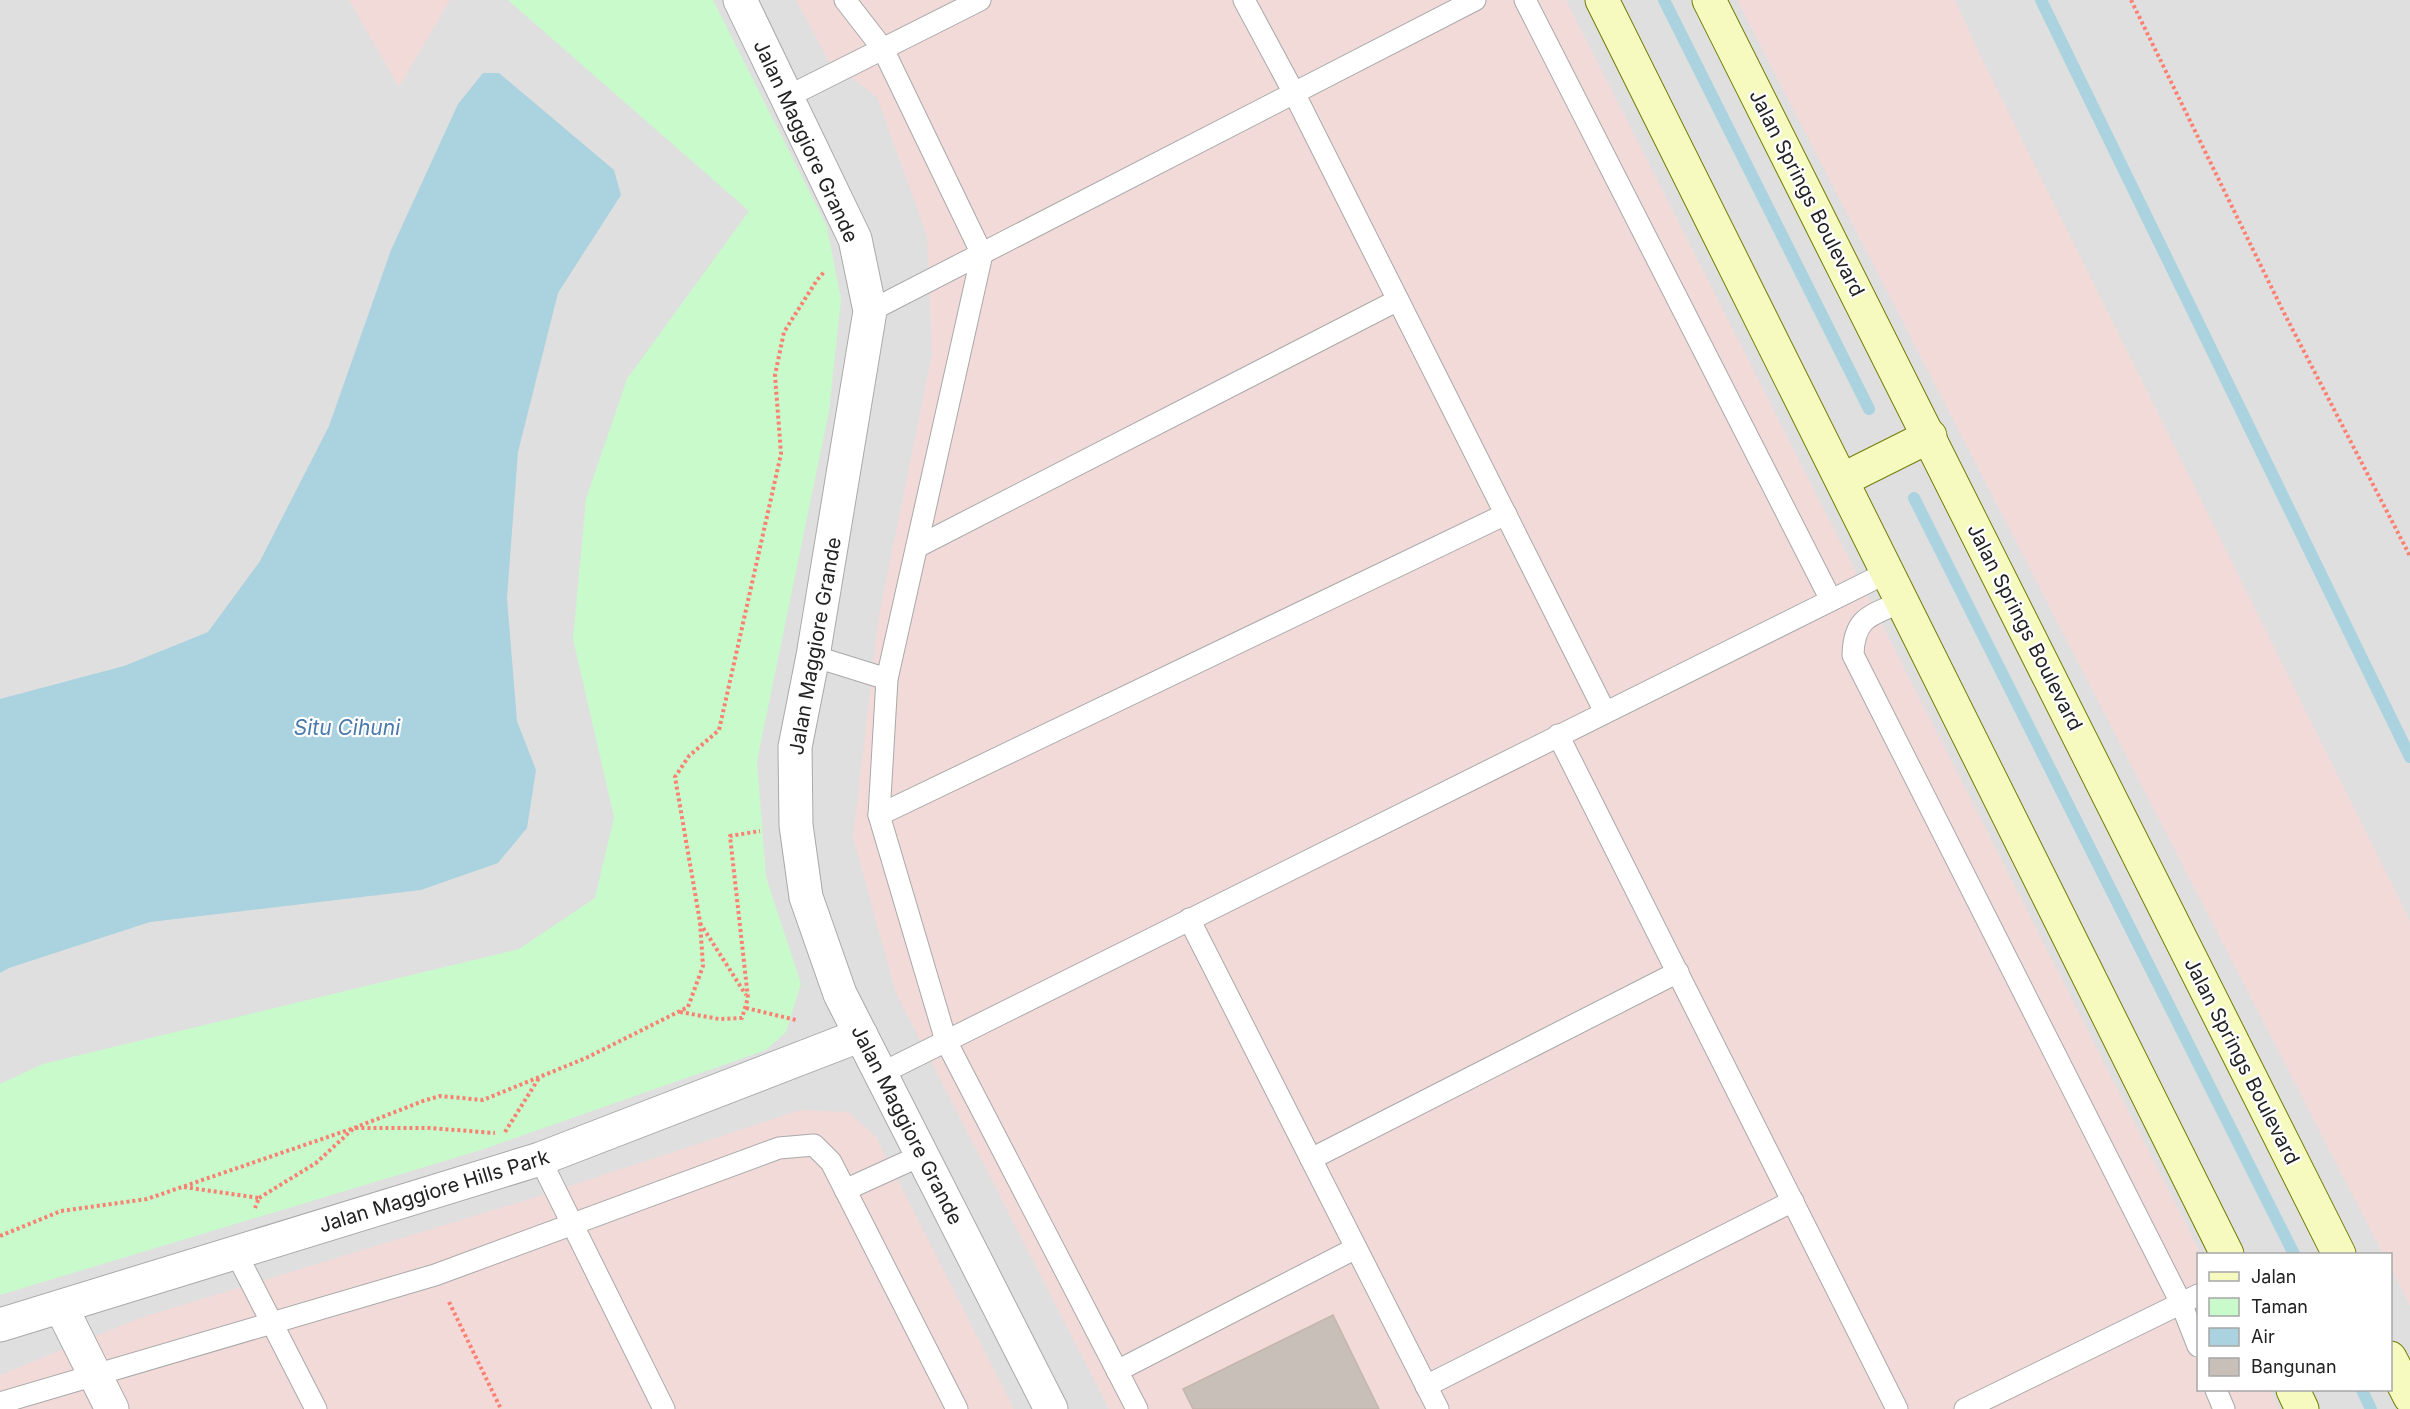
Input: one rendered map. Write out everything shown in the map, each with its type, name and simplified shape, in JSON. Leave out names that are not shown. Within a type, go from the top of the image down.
[{"type":"main road","points":[[1602,0],[2227,1253]]},
{"type":"main road","name":"Jalan Springs Boulevard","points":[[1710,0],[2338,1253]]},
{"type":"main road","points":[[1842,480],[1930,436]]},
{"type":"main road","points":[[2392,1360],[2410,1397]]},
{"type":"main road","points":[[2294,1391],[2302,1409]]},
{"type":"street","name":"Jalan Maggiore Grande","points":[[740,0],[855,239],[870,312],[813,656],[795,747],[796,825],[806,897],[840,994],[1051,1409]]},
{"type":"street","name":"Jalan Maggiore Hills Park","points":[[0,1326],[540,1159],[861,1035]]},
{"type":"street","points":[[61,1307],[112,1409]]},
{"type":"lane","points":[[845,0],[883,49],[982,254],[887,679],[879,815],[946,1041],[1137,1409]]},
{"type":"lane","points":[[787,97],[980,0]]},
{"type":"lane","points":[[1244,0],[1294,93],[1605,712]]},
{"type":"lane","points":[[870,312],[1475,0]]},
{"type":"lane","points":[[1526,0],[1831,600]]},
{"type":"lane","points":[[917,547],[1398,300]]},
{"type":"lane","points":[[879,815],[1506,514]]},
{"type":"lane","points":[[880,1074],[1888,572]]},
{"type":"lane","points":[[1902,602],[1866,617],[1861,622],[1854,638],[1854,655],[2190,1299],[2197,1336]]},
{"type":"lane","points":[[813,656],[887,679]]},
{"type":"lane","points":[[1558,735],[1898,1409]]},
{"type":"lane","points":[[1189,919],[1438,1409]]},
{"type":"lane","points":[[1311,1159],[1678,972]]},
{"type":"lane","points":[[0,1403],[435,1275],[779,1148],[814,1145],[831,1162],[957,1409]]},
{"type":"lane","points":[[845,1190],[922,1155]]},
{"type":"lane","points":[[540,1159],[664,1409]]},
{"type":"lane","points":[[1426,1386],[1793,1201]]},
{"type":"lane","points":[[1117,1371],[1356,1248]]},
{"type":"lane","points":[[236,1253],[316,1409]]},
{"type":"lane","points":[[1965,1409],[2190,1299]]},
{"type":"lane","points":[[2217,1391],[2224,1409]]},
{"type":"path","points":[[2131,0],[2283,311],[2410,556]]},
{"type":"path","points":[[0,1236],[61,1211],[147,1199],[440,1096],[483,1100],[586,1058],[688,1007],[703,966],[700,922],[675,777],[689,756],[719,730],[781,454],[774,375],[784,332],[817,280],[855,239]]},
{"type":"path","points":[[679,1011],[719,1019],[742,1018],[748,998],[730,836],[796,825]]},
{"type":"path","points":[[700,922],[748,998]]},
{"type":"path","points":[[503,1134],[540,1077]]},
{"type":"path","points":[[236,1253],[259,1198],[316,1163],[354,1128],[430,1128],[503,1134],[540,1159]]},
{"type":"path","points":[[183,1187],[259,1198]]},
{"type":"path","points":[[435,1275],[501,1409]]},
{"type":"shaded area","points":[[0,0],[2410,0],[2410,1409],[0,1409]]},
{"type":"shaded area","points":[[349,0],[450,0],[399,87]]},
{"type":"shaded area","points":[[796,0],[1566,0],[2200,1253],[2197,1253],[2197,1391],[2270,1391],[2279,1409],[1109,1409],[896,993],[853,837],[879,616],[932,354],[927,236],[877,97],[828,60]]},
{"type":"shaded area","points":[[1737,0],[1955,0],[1980,55],[2410,921],[2410,1306],[2392,1270],[2392,1253],[2382,1253]]},
{"type":"shaded area","points":[[801,1110],[848,1112],[876,1137],[1014,1409],[0,1409],[0,1375],[140,1318],[533,1198]]},
{"type":"green space","points":[[508,0],[713,0],[827,227],[841,300],[829,411],[757,761],[766,877],[801,984],[786,1032],[766,1050],[484,1149],[0,1295],[0,1084],[43,1064],[519,949],[595,898],[614,817],[573,639],[586,499],[627,379],[749,211]]},
{"type":"water","name":"Situ Cihuni","points":[[483,73],[499,73],[614,170],[621,195],[558,293],[518,452],[507,598],[517,721],[536,770],[527,828],[498,863],[421,890],[150,922],[9,968],[0,973],[0,699],[124,666],[208,632],[260,561],[329,426],[391,250],[458,104]]},
{"type":"building","points":[[1333,1315],[1379,1409],[1193,1409],[1183,1389]]},
{"type":"waterway","points":[[1664,0],[1869,409]]},
{"type":"waterway","points":[[2041,0],[2410,757]]},
{"type":"waterway","points":[[1914,498],[2293,1253]]},
{"type":"waterway","points":[[2362,1391],[2371,1409]]}]
